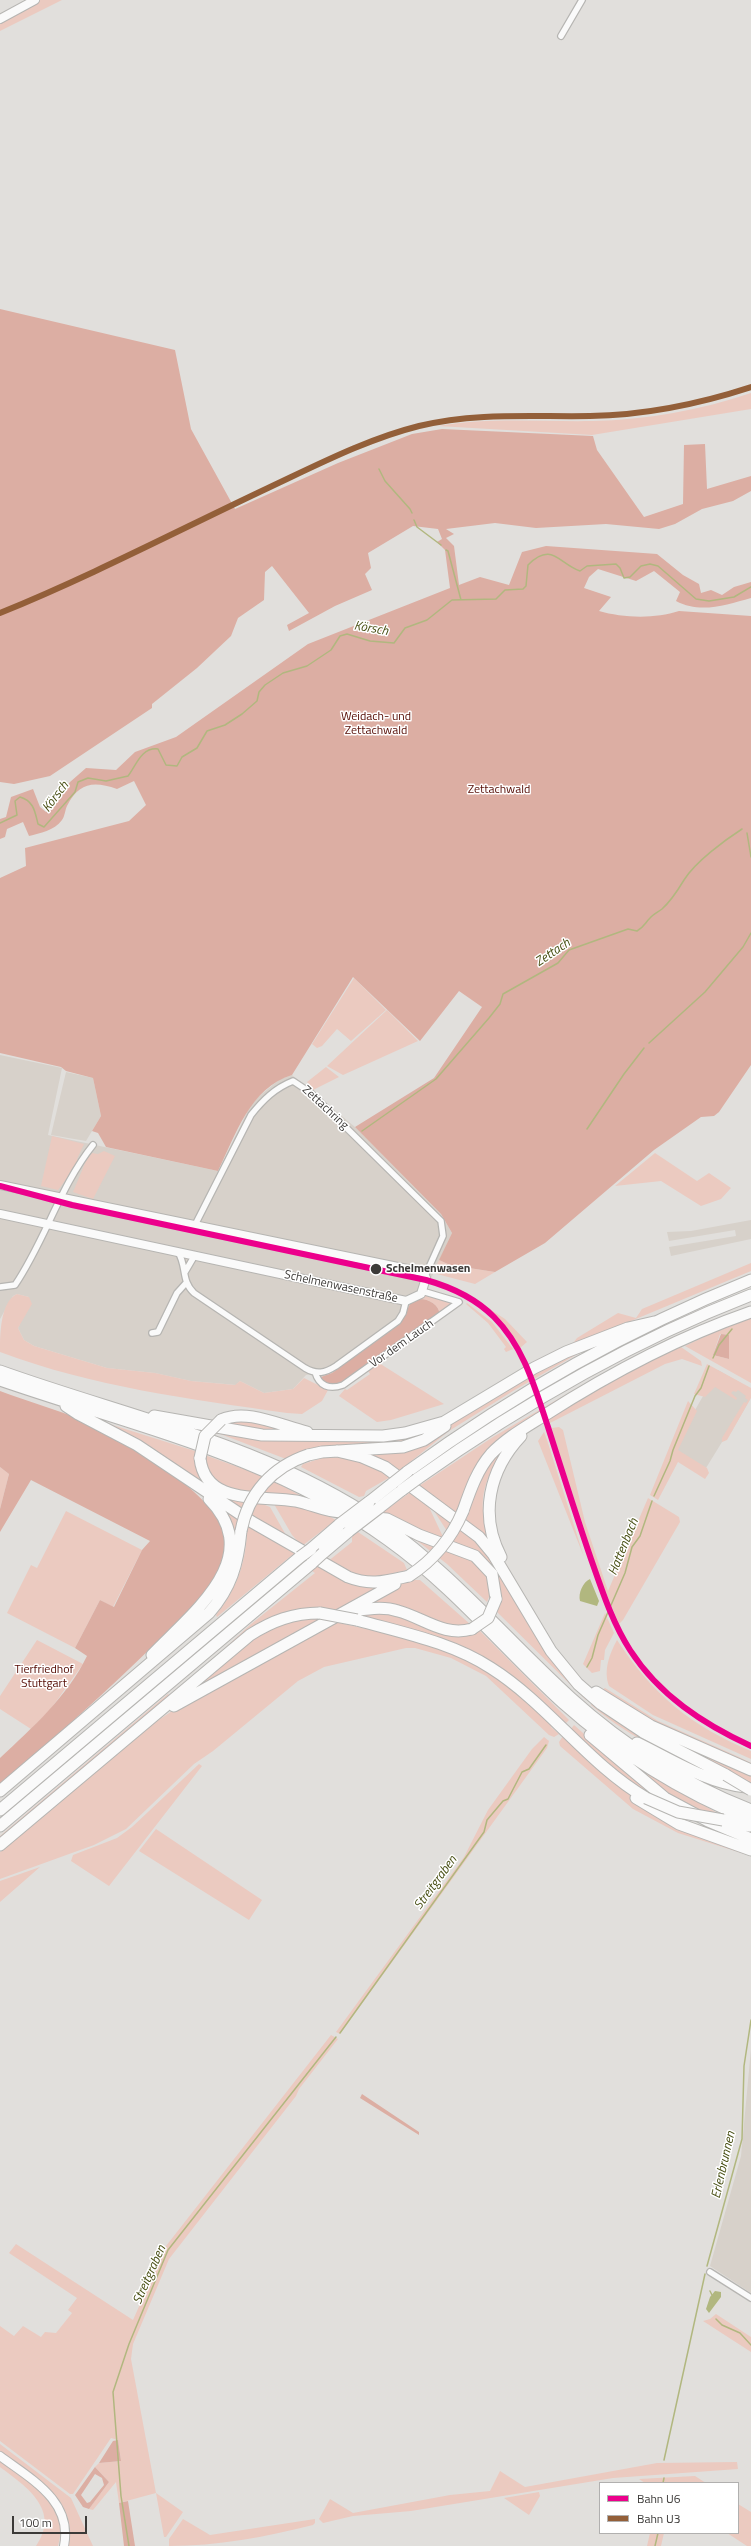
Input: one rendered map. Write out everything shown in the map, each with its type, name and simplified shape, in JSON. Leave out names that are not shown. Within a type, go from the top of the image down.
[{"type":"highway","points":[[0,1826],[323,1554],[369,1502],[408,1472],[513,1400],[654,1322],[751,1280]]},
{"type":"highway","points":[[0,1810],[310,1549],[379,1508],[417,1479],[507,1418],[600,1365],[668,1331],[751,1295]]},
{"type":"highway","points":[[152,1716],[163,1713],[191,1695],[409,1576],[426,1564],[444,1544],[463,1511],[476,1478],[485,1462],[502,1444],[538,1419],[578,1394],[636,1363],[751,1312]]},
{"type":"highway","points":[[136,1415],[165,1416],[262,1436],[323,1436],[405,1433],[444,1422],[534,1368],[566,1352],[628,1328],[654,1322]]},
{"type":"highway","points":[[0,1371],[197,1434],[264,1459],[330,1491],[372,1517],[414,1548],[454,1581],[578,1715],[640,1778],[665,1798],[708,1821],[751,1839]]},
{"type":"highway","points":[[0,1380],[59,1401],[240,1459],[289,1480],[347,1512],[388,1539],[445,1585],[562,1702],[610,1742],[667,1779],[714,1804],[751,1820]]},
{"type":"highway","points":[[59,1401],[78,1414],[137,1445],[258,1526],[348,1577],[364,1582],[378,1584],[409,1576]]},
{"type":"highway","points":[[0,1791],[209,1613],[224,1594],[233,1575],[238,1558],[240,1531],[246,1510],[263,1483],[279,1469],[308,1455],[337,1451],[412,1445],[429,1437],[476,1404]]},
{"type":"highway","points":[[323,1436],[246,1416],[232,1416],[221,1420],[205,1436],[200,1458],[205,1477],[221,1492],[235,1496],[301,1502],[335,1513],[347,1512]]},
{"type":"highway","points":[[509,1580],[506,1566],[492,1536],[489,1495],[495,1474],[504,1456],[538,1419]]},
{"type":"highway","points":[[337,1451],[362,1457],[385,1467],[452,1515],[485,1544],[509,1580],[545,1643],[567,1671],[636,1729],[751,1789]]},
{"type":"highway","points":[[126,1685],[211,1593],[226,1569],[231,1543],[225,1520],[217,1507],[192,1482]]},
{"type":"highway","points":[[339,1615],[363,1610],[386,1608],[412,1616],[448,1632],[472,1630],[488,1618],[496,1599],[492,1574],[475,1556],[419,1535],[387,1519],[372,1517]]},
{"type":"highway","points":[[170,1666],[182,1648],[203,1626],[209,1613]]},
{"type":"highway","points":[[0,1845],[152,1716],[260,1628],[292,1616],[320,1613],[357,1620],[430,1640],[468,1655],[506,1678],[622,1782],[646,1798],[678,1812],[751,1826]]},
{"type":"highway","points":[[595,1695],[651,1726],[751,1770]]},
{"type":"highway","points":[[578,1715],[702,1775],[751,1789]]},
{"type":"highway","points":[[612,1732],[680,1776],[751,1810]]},
{"type":"highway","points":[[622,1782],[626,1789],[636,1797],[673,1821],[751,1850]]},
{"type":"street","points":[[0,19],[35,0]]},
{"type":"street","points":[[561,36],[582,0]]},
{"type":"street","name":"Zettachring","points":[[195,1224],[251,1115],[268,1096],[280,1086],[293,1081],[311,1093],[441,1221],[443,1236],[426,1274]]},
{"type":"street","points":[[0,1287],[15,1285],[26,1268],[62,1197],[94,1145]]},
{"type":"street","points":[[0,1184],[422,1272],[426,1274],[422,1292]]},
{"type":"street","name":"Schelmenwasenstraße","points":[[0,1214],[406,1301],[415,1298],[422,1292]]},
{"type":"street","points":[[152,1333],[158,1332],[177,1293],[186,1284],[183,1261],[178,1252]]},
{"type":"street","points":[[184,1273],[195,1255]]},
{"type":"street","name":"Vor dem Lauch","points":[[186,1284],[194,1293],[305,1368],[315,1372],[327,1372],[398,1321],[403,1314],[406,1301]]},
{"type":"street","name":"Vor dem Lauch","points":[[315,1372],[318,1382],[322,1385],[332,1388],[343,1385],[459,1302],[422,1292]]},
{"type":"street","points":[[710,2272],[751,2298]]},
{"type":"street","points":[[0,2456],[46,2490],[55,2501],[65,2526],[64,2546]]},
{"type":"shaded area","points":[[0,1055],[62,1068],[48,1135],[218,1171],[252,1102],[280,1079],[292,1075],[355,1127],[441,1214],[452,1233],[423,1296],[410,1304],[400,1324],[332,1373],[321,1377],[315,1373],[306,1375],[293,1389],[264,1393],[240,1381],[236,1385],[191,1381],[155,1373],[107,1368],[34,1346],[24,1340],[18,1328],[29,1297],[17,1294],[13,1296],[0,1319]]},
{"type":"shaded area","points":[[66,1072],[93,1078],[101,1116],[86,1141],[51,1135]]},
{"type":"shaded area","points":[[751,1220],[751,1239],[671,1256],[669,1247],[736,1236],[735,1230],[669,1241],[667,1232],[691,1231]]},
{"type":"shaded area","points":[[718,1370],[751,1389],[749,1401],[727,1439],[722,1442],[706,1468],[675,1456],[687,1424]]},
{"type":"shaded area","points":[[590,1579],[599,1601],[597,1606],[580,1601],[582,1588],[587,1580]]},
{"type":"shaded area","points":[[751,2049],[751,2293],[710,2266],[741,2156]]},
{"type":"shaded area","points":[[715,2291],[721,2292],[721,2297],[709,2313],[706,2309],[710,2297]]},
{"type":"green space","points":[[35,0],[62,0],[0,31],[0,20]]},
{"type":"green space","name":"Zettachwald","points":[[0,309],[175,350],[191,429],[235,509],[338,463],[412,434],[442,429],[593,436],[597,450],[644,517],[683,504],[684,445],[705,444],[707,489],[751,476],[751,491],[733,501],[702,509],[675,524],[659,529],[606,524],[536,528],[495,523],[446,529],[454,534],[446,538],[454,546],[459,585],[480,577],[509,585],[522,552],[546,546],[657,554],[683,575],[699,584],[701,593],[711,590],[722,595],[734,587],[751,582],[751,598],[704,608],[685,605],[676,601],[680,592],[654,571],[636,581],[598,569],[589,577],[584,588],[611,597],[599,611],[618,615],[639,617],[670,614],[679,611],[751,616],[751,1065],[719,1112],[714,1116],[701,1117],[654,1150],[545,1243],[495,1272],[450,1265],[439,1260],[452,1233],[441,1214],[355,1127],[434,1078],[482,1007],[459,991],[420,1041],[353,977],[292,1075],[278,1081],[265,1090],[255,1101],[238,1128],[218,1171],[106,1147],[98,1133],[92,1131],[101,1116],[93,1078],[66,1071],[61,1067],[0,1053],[0,878],[26,866],[25,848],[129,821],[146,805],[134,781],[117,789],[101,785],[88,786],[82,788],[72,798],[67,806],[63,818],[55,827],[29,836],[23,822],[7,829],[5,837],[0,839],[0,819],[6,817],[11,797],[33,789],[40,807],[46,812],[70,782],[86,768],[116,770],[135,752],[176,737],[308,644],[450,588],[445,550],[437,542],[442,539],[438,529],[413,526],[368,553],[371,568],[365,574],[372,590],[335,606],[289,631],[287,625],[309,613],[272,566],[265,572],[264,600],[238,618],[231,636],[197,668],[152,704],[152,708],[50,776],[14,784],[0,782]]},
{"type":"green space","points":[[751,393],[751,409],[592,435],[438,426],[457,423],[496,421],[593,421],[633,419],[693,409]]},
{"type":"green space","points":[[354,978],[386,1010],[351,1041],[337,1029],[322,1046],[317,1048],[312,1044]]},
{"type":"green space","points":[[387,1010],[418,1041],[343,1075],[327,1066]]},
{"type":"green space","points":[[326,1067],[339,1077],[313,1090],[307,1082]]},
{"type":"green space","points":[[52,1136],[84,1144],[77,1159],[80,1161],[58,1190],[41,1186]]},
{"type":"green space","points":[[104,1151],[115,1156],[93,1199],[73,1192],[86,1161],[92,1153],[98,1154]]},
{"type":"green space","points":[[655,1153],[697,1181],[709,1173],[731,1188],[721,1199],[701,1206],[661,1181],[615,1186]]},
{"type":"green space","points":[[439,1260],[450,1265],[495,1272],[475,1284],[433,1273]]},
{"type":"green space","points":[[751,1263],[751,1271],[571,1346],[577,1338],[618,1313],[636,1318],[642,1309]]},
{"type":"green space","points":[[17,1294],[29,1297],[32,1304],[18,1328],[24,1340],[34,1346],[107,1368],[155,1373],[191,1381],[235,1385],[240,1381],[264,1393],[293,1389],[304,1378],[328,1390],[322,1401],[302,1414],[287,1413],[178,1397],[106,1383],[35,1364],[0,1352],[0,1337],[4,1311],[11,1298]]},
{"type":"green space","points":[[424,1294],[453,1303],[440,1315],[438,1308],[432,1302],[417,1299]]},
{"type":"green space","points":[[417,1299],[432,1302],[438,1308],[440,1315],[342,1383],[330,1385],[322,1383],[321,1377],[332,1373],[400,1324],[410,1304]]},
{"type":"green space","points":[[467,1303],[492,1322],[513,1349],[506,1352],[504,1349],[506,1347],[488,1323],[466,1304]]},
{"type":"green space","points":[[482,1304],[505,1319],[527,1342],[520,1348],[510,1332]]},
{"type":"green space","points":[[751,1318],[751,1383],[685,1346],[729,1325]],"holes":[[[720,1334],[729,1335],[729,1359],[713,1355]]]},
{"type":"green space","points":[[721,1334],[729,1335],[729,1359],[713,1355]]},
{"type":"green space","points":[[681,1347],[701,1361],[702,1366],[682,1359],[665,1364],[550,1423],[549,1418],[636,1367]]},
{"type":"green space","points":[[580,1350],[581,1352],[513,1391],[449,1431],[399,1471],[363,1453],[428,1439],[525,1377]]},
{"type":"green space","points":[[379,1363],[444,1404],[391,1420],[377,1422],[339,1396],[345,1389],[347,1390],[370,1374],[368,1371]]},
{"type":"green space","points":[[707,1364],[751,1388],[751,1398],[727,1440],[722,1442],[722,1438],[744,1402],[746,1403],[748,1400],[745,1398],[746,1396],[738,1390],[731,1393],[737,1398],[736,1400],[715,1387],[705,1397],[694,1394]]},
{"type":"green space","points":[[596,1377],[519,1425],[462,1500],[456,1512],[419,1486],[493,1437]]},
{"type":"green space","points":[[0,1391],[62,1412],[99,1428],[120,1439],[167,1470],[189,1487],[208,1505],[221,1523],[227,1540],[227,1550],[223,1565],[211,1587],[182,1619],[101,1695],[0,1784],[0,1758],[25,1735],[70,1685],[87,1656],[75,1648],[100,1600],[114,1607],[142,1550],[150,1541],[31,1480],[0,1532],[0,1509],[9,1474],[0,1467]]},
{"type":"green space","points":[[688,1401],[697,1411],[678,1450],[707,1468],[709,1473],[705,1479],[678,1462],[658,1500],[650,1495]]},
{"type":"green space","points":[[243,1418],[299,1433],[278,1434],[223,1422]]},
{"type":"green space","points":[[103,1422],[195,1451],[195,1462],[204,1481],[270,1507],[287,1537]]},
{"type":"green space","points":[[202,1427],[253,1437],[435,1428],[412,1442],[286,1459]]},
{"type":"green space","points":[[559,1427],[563,1430],[585,1522],[608,1591],[648,1498],[679,1517],[680,1522],[623,1620],[619,1624],[600,1578],[554,1437],[552,1428]]},
{"type":"green space","points":[[544,1432],[547,1440],[584,1557],[538,1441]]},
{"type":"green space","points":[[506,1446],[492,1468],[484,1493],[483,1510],[488,1539],[464,1518],[486,1464]]},
{"type":"green space","points":[[202,1454],[263,1476],[313,1502],[237,1493],[210,1479]]},
{"type":"green space","points":[[339,1457],[353,1459],[392,1476],[366,1491],[364,1496],[359,1497],[301,1467],[303,1464],[322,1458]]},
{"type":"green space","points":[[0,1467],[9,1474],[0,1509]]},
{"type":"green space","points":[[412,1491],[428,1505],[445,1541],[398,1522],[382,1513]]},
{"type":"green space","points":[[274,1504],[313,1508],[336,1520],[302,1546],[292,1535]]},
{"type":"green space","points":[[220,1507],[294,1550],[383,1585],[338,1611],[294,1611],[186,1684],[251,1624],[315,1573],[291,1556],[217,1617],[216,1615],[234,1587],[242,1567],[247,1533],[237,1530],[234,1561],[215,1601],[187,1626]]},
{"type":"green space","points":[[66,1511],[142,1550],[113,1607],[100,1600],[75,1648],[7,1613],[31,1565],[37,1568]]},
{"type":"green space","points":[[434,1511],[476,1540],[588,1698],[586,1700],[496,1611],[496,1577],[456,1545]]},
{"type":"green space","points":[[358,1532],[404,1563],[407,1570],[363,1580],[327,1562],[352,1542],[352,1537]]},
{"type":"green space","points":[[411,1536],[452,1550],[467,1557],[479,1566],[488,1576],[491,1588],[487,1602],[447,1564]]},
{"type":"green space","points":[[406,1580],[420,1580],[470,1624],[458,1628],[361,1605]]},
{"type":"green space","points":[[365,1612],[397,1613],[436,1630],[479,1630],[569,1720],[565,1724],[498,1668],[359,1616]]},
{"type":"green space","points":[[605,1613],[614,1633],[605,1650],[604,1660],[601,1660],[600,1671],[592,1673],[583,1664]]},
{"type":"green space","points":[[308,1619],[323,1619],[187,1694],[254,1638],[286,1622]]},
{"type":"green space","points":[[336,1622],[407,1638],[460,1656],[487,1671],[507,1685],[552,1725],[551,1727],[559,1734],[554,1737],[549,1735],[486,1676],[451,1658],[415,1648],[406,1648],[324,1667],[298,1681],[213,1751],[194,1764],[126,1829],[94,1845],[0,1879],[0,1852],[157,1721],[186,1702]]},
{"type":"green space","name":"Tierfriedhof Stuttgart","points":[[37,1640],[83,1664],[50,1710],[31,1729],[0,1709],[0,1696]]},
{"type":"green space","points":[[617,1640],[644,1677],[659,1692],[691,1719],[710,1731],[751,1751],[751,1759],[653,1715],[609,1686],[607,1680],[608,1662]]},
{"type":"green space","points":[[605,1688],[658,1721],[739,1757],[751,1763],[751,1766],[661,1727],[602,1690]]},
{"type":"green space","points":[[168,1694],[171,1697],[0,1841],[0,1836]]},
{"type":"green space","points":[[601,1699],[751,1772],[751,1785]]},
{"type":"green space","points":[[593,1702],[725,1779],[672,1756],[638,1738],[606,1717],[591,1705]]},
{"type":"green space","points":[[574,1725],[661,1802],[626,1780],[570,1730]]},
{"type":"green space","points":[[563,1736],[641,1805],[751,1853],[751,1856],[678,1833],[633,1809],[560,1746],[559,1742]]},
{"type":"green space","points":[[544,1737],[549,1741],[547,1748],[340,2034],[336,2032],[464,1857],[488,1810],[532,1749]]},
{"type":"green space","points":[[199,1764],[202,1766],[109,1886],[71,1861],[73,1855],[117,1838],[132,1827]]},
{"type":"green space","points":[[635,1767],[721,1815],[691,1810],[676,1801]]},
{"type":"green space","points":[[156,1829],[262,1900],[249,1920],[139,1851]]},
{"type":"green space","points":[[40,1867],[0,1902],[0,1881]]},
{"type":"green space","points":[[331,2035],[338,2039],[299,2089],[296,2096],[169,2259],[133,2344],[131,2359],[156,2493],[119,2503],[116,2482],[93,2510],[89,2509],[109,2482],[95,2467],[99,2463],[121,2461],[118,2440],[111,2438],[73,2494],[70,2494],[0,2441],[0,2326],[14,2336],[23,2326],[41,2337],[45,2332],[56,2333],[72,2313],[68,2310],[77,2298],[9,2253],[16,2244],[133,2320],[166,2246]]},
{"type":"green space","points":[[362,2094],[419,2132],[419,2135],[360,2098]]},
{"type":"green space","points":[[716,2314],[751,2337],[751,2352],[703,2321],[710,2319]]},
{"type":"green space","points":[[118,2440],[121,2461],[99,2463],[113,2441]]},
{"type":"green space","points":[[0,2444],[71,2498],[93,2546],[68,2546],[70,2530],[67,2515],[60,2502],[38,2479],[0,2452]]},
{"type":"green space","points":[[0,2459],[22,2475],[44,2495],[53,2506],[61,2531],[58,2546],[36,2546],[43,2533],[45,2521],[43,2510],[38,2500],[30,2491],[0,2467]]},
{"type":"green space","points":[[737,2462],[738,2469],[613,2478],[411,2511],[353,2516],[323,2523],[319,2519],[330,2499],[353,2513],[450,2495],[490,2491],[500,2471],[525,2487],[657,2463]]},
{"type":"green space","points":[[95,2467],[109,2482],[89,2509],[83,2507],[75,2495]],"holes":[[[95,2474],[102,2478],[104,2485],[90,2502],[87,2503],[81,2495]]]},
{"type":"green space","points":[[695,2476],[704,2482],[644,2482],[639,2479]]},
{"type":"green space","points":[[539,2492],[540,2496],[529,2515],[504,2498]]},
{"type":"green space","points":[[156,2493],[183,2512],[166,2537],[164,2537]]},
{"type":"green space","points":[[128,2501],[135,2546],[124,2546],[119,2503]]},
{"type":"green space","points":[[739,2505],[751,2512],[751,2546],[747,2546],[729,2534],[739,2534]]},
{"type":"green space","points":[[183,2519],[210,2535],[315,2519],[315,2523],[313,2525],[259,2537],[223,2543],[169,2546],[169,2539]]},
{"type":"green space","points":[[650,2534],[664,2534],[661,2546],[647,2546]]},
{"type":"waterway","points":[[379,469],[385,481],[412,513]]},
{"type":"waterway","points":[[414,520],[417,527],[441,545]]},
{"type":"waterway","points":[[446,550],[448,551],[461,600]]},
{"type":"waterway","name":"Körsch","points":[[0,823],[17,815],[15,801],[20,797],[31,804],[35,811],[38,824],[44,827],[75,792],[78,782],[88,778],[106,781],[128,776],[143,754],[152,749],[158,749],[166,765],[177,766],[182,757],[197,748],[207,731],[225,725],[242,714],[257,701],[259,692],[265,685],[283,673],[307,666],[331,650],[340,636],[347,634],[370,641],[394,643],[405,628],[427,620],[452,600],[496,599],[505,590],[523,589],[526,586],[528,565],[536,558],[543,555],[555,556],[580,571],[587,566],[616,564],[620,568],[624,578],[630,577],[641,566],[650,564],[658,566],[696,599],[709,601],[734,597],[751,587]]},
{"type":"waterway","name":"Zettach","points":[[362,1131],[436,1079],[489,1018],[500,1004],[503,994],[558,963],[569,950],[628,929],[637,931],[654,914],[662,909],[695,866],[719,845],[742,829]]},
{"type":"waterway","points":[[747,833],[751,857]]},
{"type":"waterway","points":[[649,1043],[705,992],[743,947],[751,933]]},
{"type":"waterway","points":[[587,1129],[624,1074],[644,1048]]},
{"type":"waterway","name":"Hattenbach","points":[[713,1358],[719,1345],[732,1329]]},
{"type":"waterway","name":"Hattenbach","points":[[654,1496],[670,1461],[695,1396],[701,1388],[709,1366]]},
{"type":"waterway","name":"Hattenbach","points":[[587,1667],[592,1658],[598,1635],[625,1573],[632,1547],[640,1536],[652,1501]]},
{"type":"waterway","name":"Streitgraben","points":[[340,2033],[484,1832],[487,1820],[503,1801],[508,1799],[522,1772],[529,1769],[546,1745]]},
{"type":"waterway","name":"Erlenbrunnen","points":[[707,2266],[742,2139],[744,2066],[751,2020]]},
{"type":"waterway","name":"Streitgraben","points":[[129,2546],[121,2496],[113,2392],[129,2344],[168,2250],[336,2037]]},
{"type":"waterway","name":"Erlenbrunnen","points":[[664,2460],[705,2274]]},
{"type":"waterway","points":[[710,2291],[712,2295]]},
{"type":"waterway","points":[[716,2319],[722,2325],[740,2333],[751,2345]]},
{"type":"waterway","name":"Erlenbrunnen","points":[[663,2482],[664,2478]]},
{"type":"waterway","name":"Erlenbrunnen","points":[[655,2546],[658,2534]]},
{"type":"rail line","name":"U3","points":[[0,613],[101,568],[361,445],[400,431],[440,422],[483,417],[590,416],[651,411],[712,399],[751,387]]},
{"type":"rail line","name":"U6","points":[[0,1186],[72,1205],[426,1280],[462,1294],[479,1304],[487,1310],[504,1329],[521,1355],[533,1383],[603,1594],[618,1628],[630,1650],[654,1681],[683,1707],[716,1728],[751,1746]]},
{"type":"place","name":"Schelmenwasen","points":[[376,1269]]},
{"type":"park label","name":"Weidach- und Zettachwald","points":[[376,724]]}]
